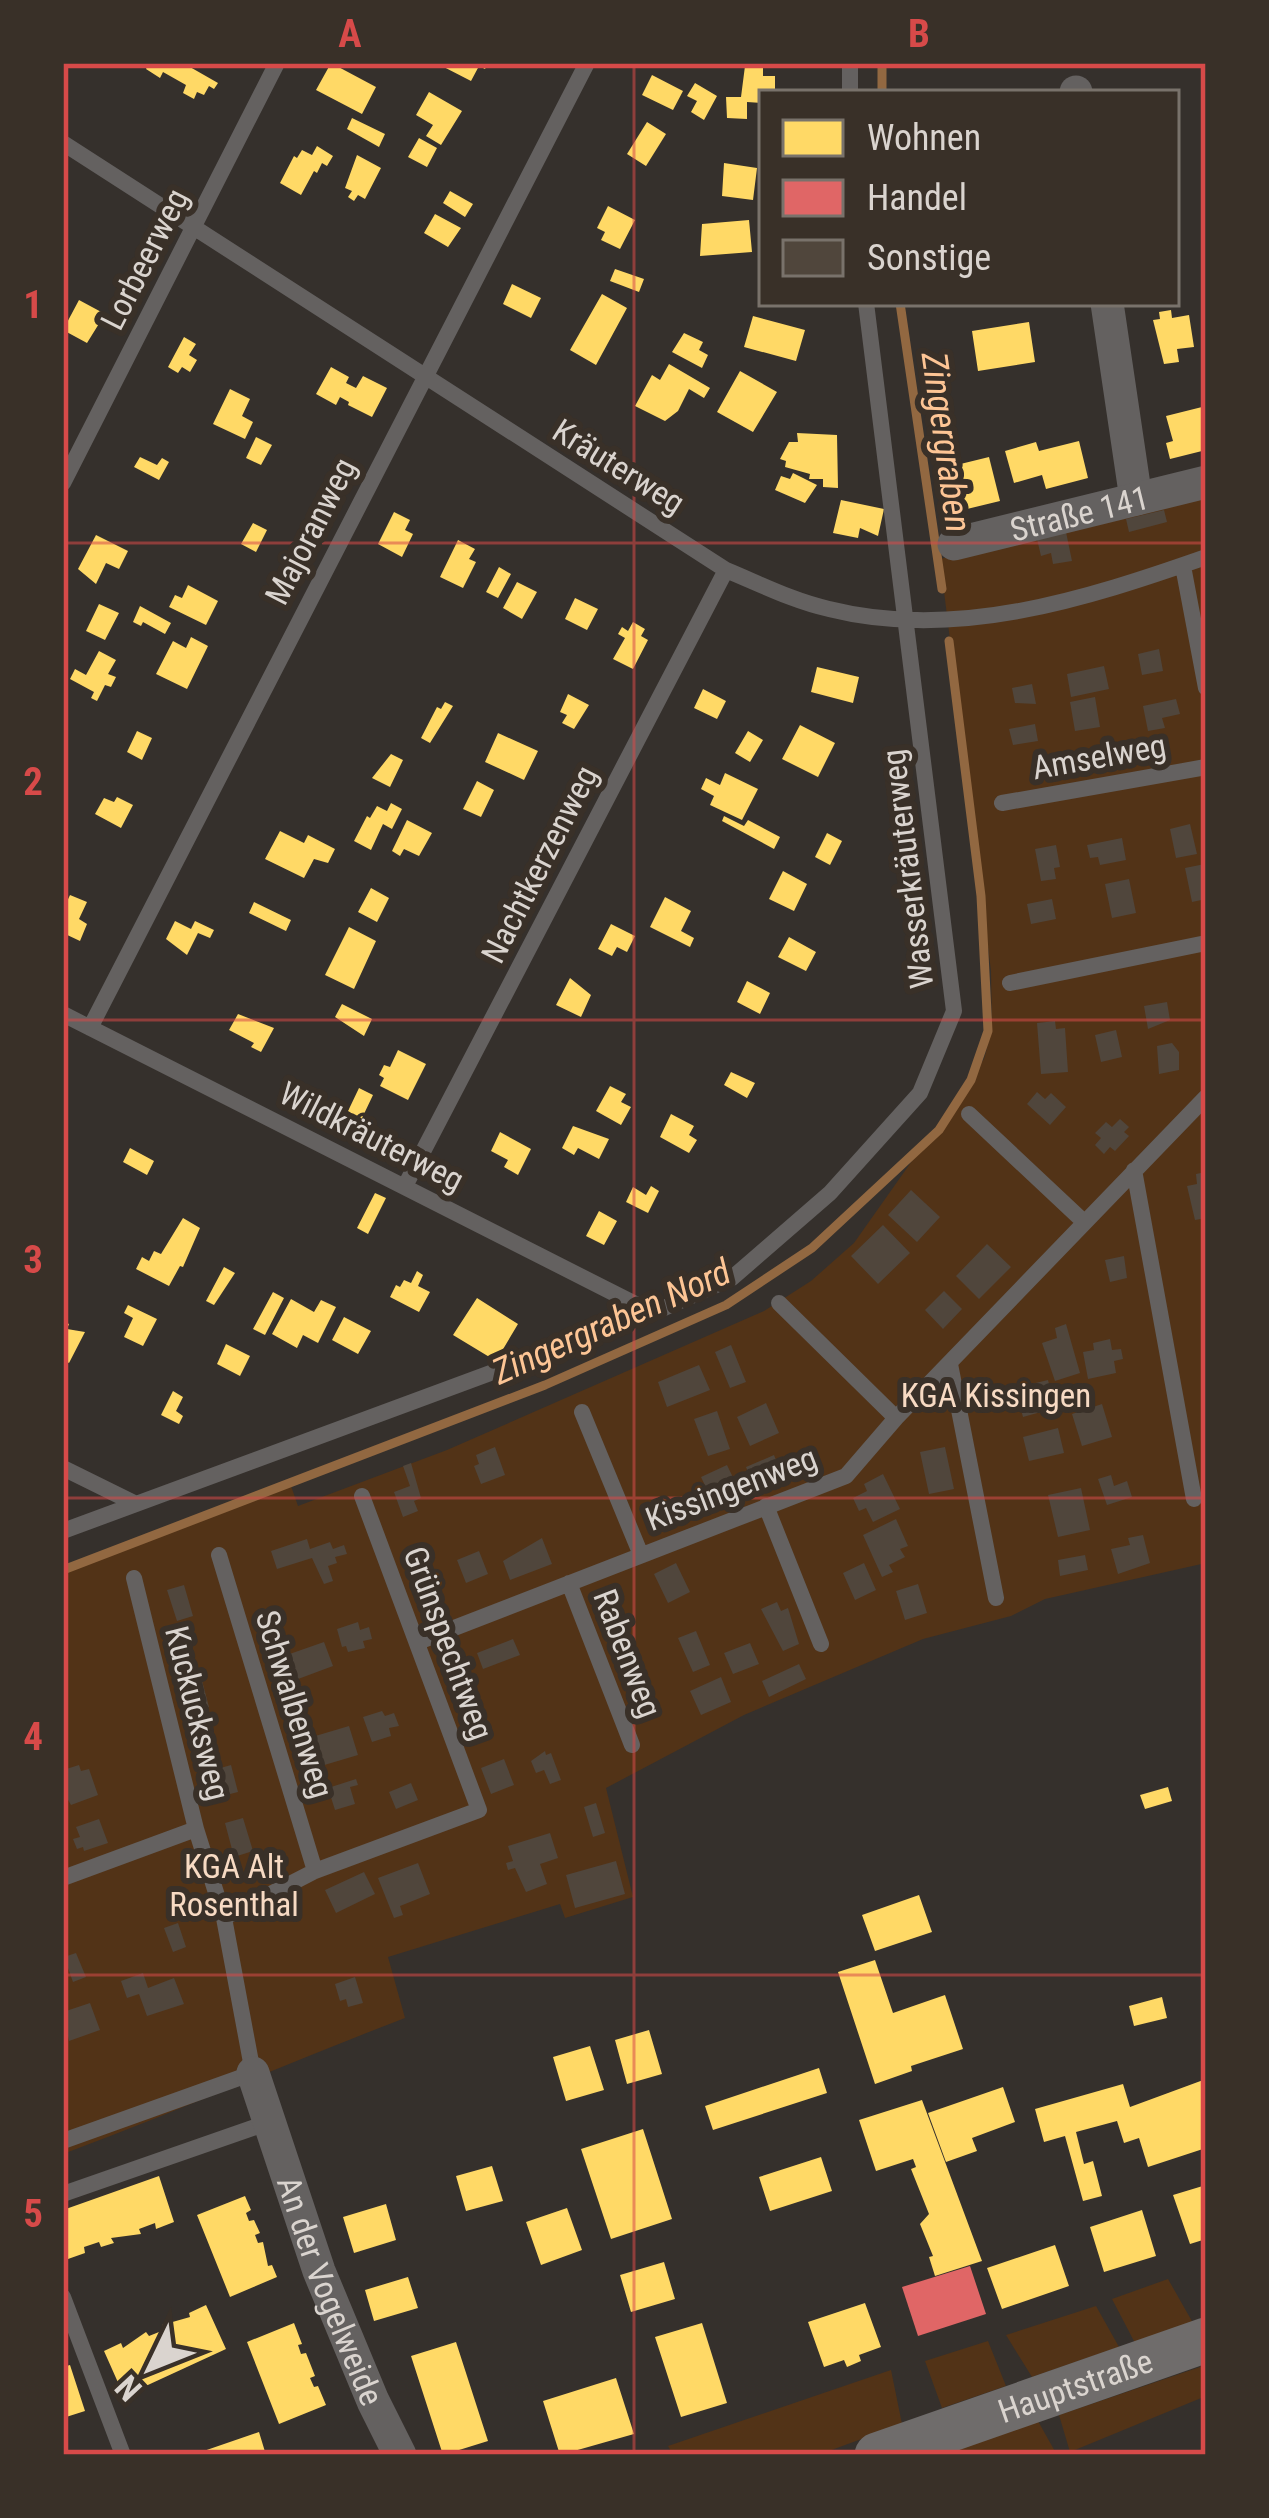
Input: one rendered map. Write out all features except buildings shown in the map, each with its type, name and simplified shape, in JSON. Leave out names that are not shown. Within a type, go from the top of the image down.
[{"type":"street","points":[[1107,306],[1136,500]]},
{"type":"street","name":"Straße 141","points":[[954,544],[1206,482]]},
{"type":"street","name":"An der Vogelweide","points":[[253,2073],[320,2271],[400,2455]]},
{"type":"street","name":"Hauptstraße","points":[[877,2455],[1206,2340]]},
{"type":"lane","name":"Lorbeerweg","points":[[63,483],[277,63]]},
{"type":"lane","name":"Majoranweg","points":[[90,1028],[587,63]]},
{"type":"lane","name":"Kräuterweg","points":[[63,143],[726,570],[832,610],[907,620],[1014,615],[1206,557]]},
{"type":"lane","name":"Wasserkräuterweg","points":[[63,1531],[653,1313],[732,1277],[830,1193],[920,1093],[954,1011],[866,306]]},
{"type":"lane","points":[[1183,566],[1206,688]]},
{"type":"lane","name":"Nachtkerzenweg","points":[[405,1186],[726,570]]},
{"type":"lane","name":"Amselweg","points":[[1002,803],[1206,767]]},
{"type":"lane","points":[[1010,983],[1206,943]]},
{"type":"lane","name":"Wildkräuterweg","points":[[63,1014],[653,1313]]},
{"type":"lane","name":"Kissingenweg","points":[[418,1642],[846,1476],[1083,1221],[1206,1097]]},
{"type":"lane","points":[[969,1114],[1083,1221]]},
{"type":"lane","points":[[1134,1170],[1194,1499]]},
{"type":"lane","points":[[779,1303],[896,1418]]},
{"type":"lane","points":[[950,1364],[996,1598]]},
{"type":"lane","points":[[583,1412],[641,1555]]},
{"type":"lane","points":[[63,1468],[136,1504]]},
{"type":"lane","name":"Grünspechtweg","points":[[315,1871],[479,1810],[362,1496]]},
{"type":"lane","points":[[766,1506],[821,1644]]},
{"type":"lane","name":"Schwalbenweg","points":[[219,1555],[315,1871]]},
{"type":"lane","name":"Kuckucksweg","points":[[134,1578],[196,1829],[224,1918],[253,2073]]},
{"type":"lane","name":"Rabenweg","points":[[569,1583],[632,1745]]},
{"type":"lane","points":[[63,1878],[196,1829]]},
{"type":"lane","points":[[224,1918],[315,1871]]},
{"type":"lane","points":[[63,2141],[253,2073]]},
{"type":"lane","points":[[63,2194],[267,2123]]},
{"type":"lane","points":[[63,2296],[123,2455]]},
{"type":"green space","name":"KGA Kissingen","points":[[1206,494],[1206,1563],[1045,1599],[1011,1616],[923,1639],[744,1715],[606,1788],[633,1897],[565,1918],[560,1904],[388,1957],[405,2018],[63,2154],[63,1570],[290,1483],[298,1506],[447,1450],[764,1311],[811,1281],[854,1243],[984,1059],[992,1029],[991,971],[940,559]]},
{"type":"green space","points":[[1168,2279],[1193,2323],[1135,2343],[1112,2299]]},
{"type":"green space","points":[[1096,2306],[1119,2347],[1032,2377],[1006,2335]]},
{"type":"green space","points":[[988,2341],[1006,2386],[942,2408],[925,2361]]},
{"type":"green space","points":[[1206,2365],[1206,2396],[1070,2452],[1059,2415]]},
{"type":"green space","points":[[891,2370],[902,2424],[818,2455],[673,2455],[668,2446]]},
{"type":"green space","points":[[1038,2421],[1057,2455],[940,2455]]},
{"type":"waterway","name":"Zingergraben","points":[[882,63],[882,90]]},
{"type":"waterway","name":"Zingergraben","points":[[900,306],[942,589]]},
{"type":"waterway","name":"Zingergraben Nord","points":[[63,1570],[545,1385],[726,1305],[812,1248],[939,1130],[971,1080],[988,1031],[981,896],[949,641]]},
{"type":"park label","name":"KGA Alt Rosenthal","points":[[234,1885]]}]
